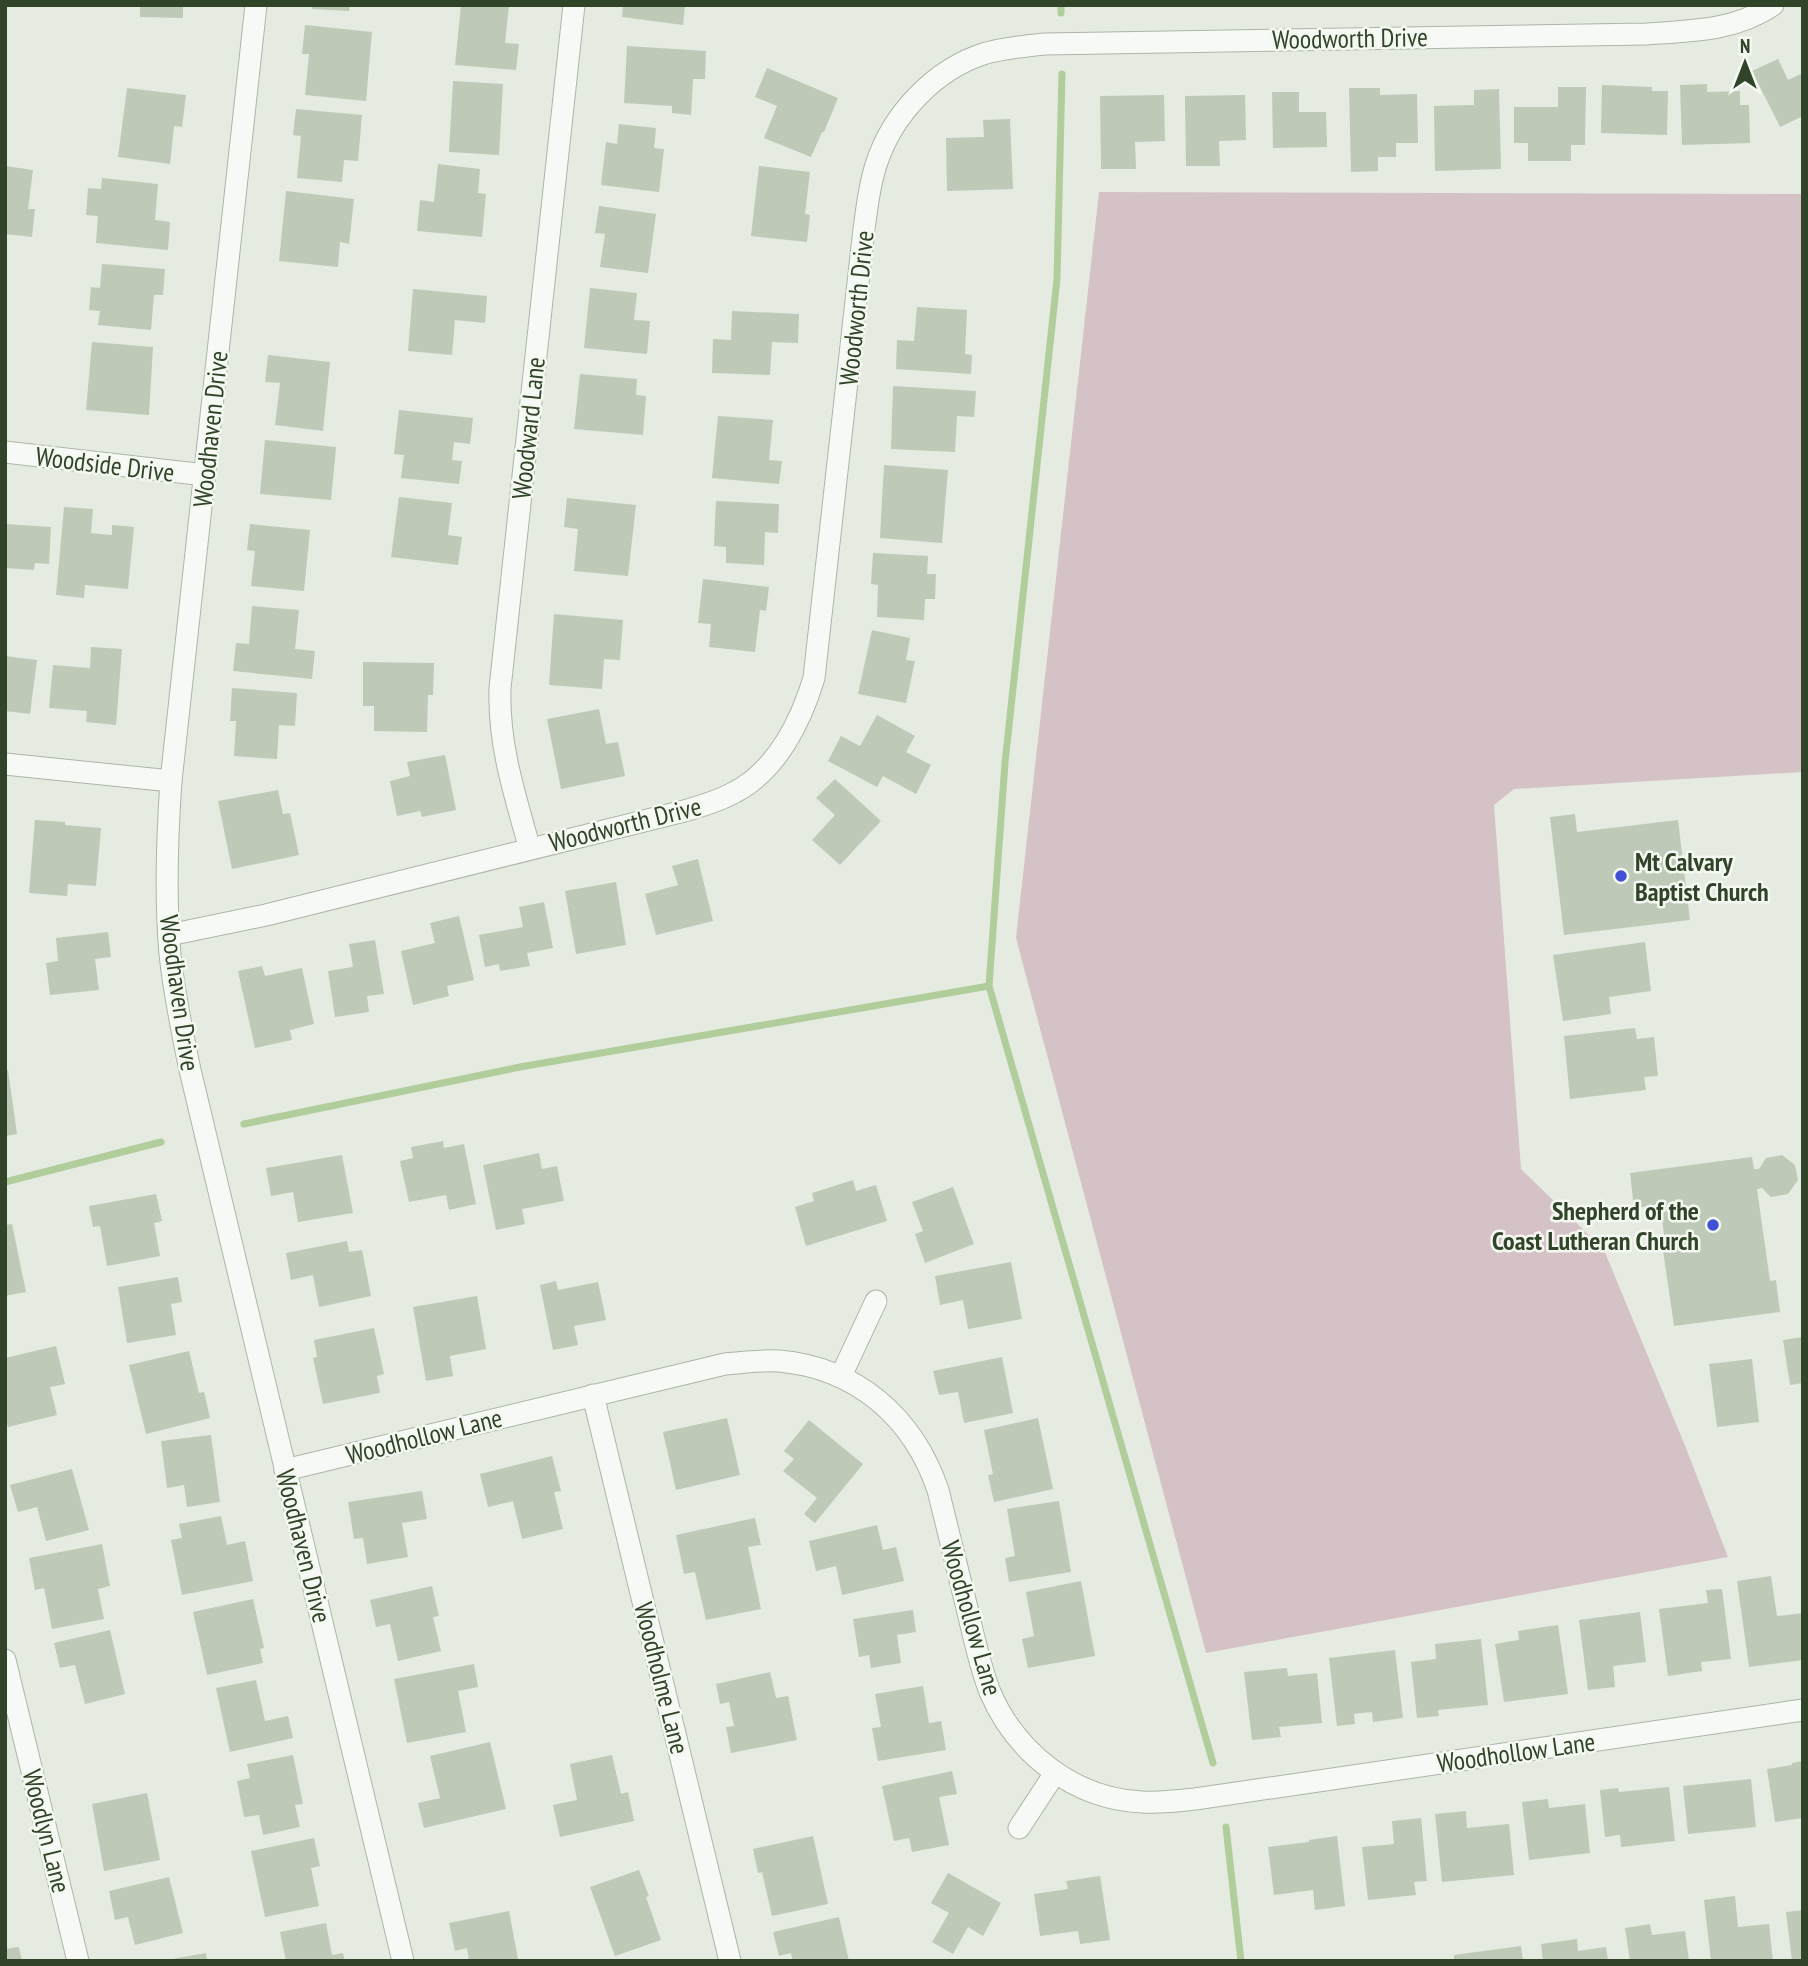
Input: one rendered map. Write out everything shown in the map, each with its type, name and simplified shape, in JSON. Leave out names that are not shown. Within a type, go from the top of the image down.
[{"type":"street","name":"Woodhaven Drive","points":[[256,5],[171,781],[168,838],[169,935],[176,1000],[190,1070],[404,1961]]},
{"type":"street","name":"Woodward Lane","points":[[530,849],[502,743],[500,688],[574,5]]},
{"type":"street","name":"Woodworth Drive","points":[[169,935],[266,915],[684,811],[722,799],[747,785],[775,757],[795,726],[810,694],[817,659],[871,182],[881,150],[903,114],[921,93],[953,69],[1003,49],[1045,44],[1696,31],[1743,20],[1762,13],[1773,5]]},
{"type":"street","name":"Woodside Drive","points":[[5,452],[205,475]]},
{"type":"street","points":[[5,764],[171,781]]},
{"type":"street","points":[[841,1376],[876,1301]]},
{"type":"street","name":"Woodhollow Lane","points":[[285,1470],[710,1367],[776,1361],[812,1366],[841,1376],[868,1392],[891,1412],[924,1458],[938,1490],[981,1667],[999,1711],[1014,1733],[1055,1773],[1080,1787],[1139,1802],[1171,1802],[1803,1710]]},
{"type":"street","name":"Woodholme Lane","points":[[593,1395],[730,1961]]},
{"type":"street","name":"Woodlyn Lane","points":[[5,1660],[78,1961]]},
{"type":"street","points":[[1019,1828],[1055,1773]]},
{"type":"shaded area","points":[[1099,192],[1803,194],[1803,772],[1514,789],[1494,805],[1521,1169],[1604,1250],[1728,1557],[1206,1653],[1016,938]]},
{"type":"building","points":[[140,5],[183,5],[183,18],[140,17]]},
{"type":"building","points":[[312,5],[350,5],[349,11],[312,9]]},
{"type":"building","points":[[461,5],[509,5],[505,43],[519,44],[516,70],[455,65]]},
{"type":"building","points":[[623,5],[685,5],[683,25],[622,17]]},
{"type":"building","points":[[305,25],[372,32],[366,101],[305,95],[309,54],[302,54]]},
{"type":"building","points":[[627,46],[706,51],[705,79],[693,79],[691,115],[672,113],[672,106],[624,103]]},
{"type":"building","points":[[1778,59],[1788,80],[1803,73],[1803,116],[1780,127],[1752,71]]},
{"type":"building","points":[[767,68],[838,98],[811,157],[764,138],[777,106],[755,97]]},
{"type":"building","points":[[453,81],[503,84],[499,155],[449,152]]},
{"type":"building","points":[[1707,84],[1707,92],[1740,91],[1740,105],[1749,105],[1750,143],[1682,145],[1680,85]]},
{"type":"building","points":[[1602,85],[1652,87],[1652,91],[1668,91],[1667,135],[1601,133]]},
{"type":"building","points":[[1558,87],[1586,87],[1585,145],[1571,145],[1571,161],[1528,161],[1528,143],[1514,143],[1514,107],[1558,107]]},
{"type":"building","points":[[127,88],[186,95],[182,127],[174,126],[170,164],[118,157]]},
{"type":"building","points":[[1349,88],[1380,88],[1380,95],[1417,94],[1418,143],[1396,143],[1396,157],[1378,157],[1378,171],[1351,172]]},
{"type":"building","points":[[1499,89],[1501,169],[1435,171],[1434,106],[1474,105],[1474,90]]},
{"type":"building","points":[[1272,92],[1299,92],[1299,112],[1326,112],[1327,147],[1273,148]]},
{"type":"building","points":[[1164,95],[1165,141],[1135,142],[1136,169],[1101,169],[1100,96]]},
{"type":"building","points":[[1245,95],[1246,140],[1219,141],[1220,166],[1186,166],[1185,96]]},
{"type":"building","points":[[296,109],[362,115],[358,161],[344,160],[342,182],[297,178],[301,136],[293,135]]},
{"type":"building","points":[[1010,119],[1013,189],[947,191],[946,138],[984,137],[983,120]]},
{"type":"building","points":[[619,124],[656,128],[654,148],[664,149],[659,192],[601,185],[606,142],[617,144]]},
{"type":"building","points":[[438,164],[480,169],[478,193],[486,194],[482,237],[417,231],[420,200],[434,202]]},
{"type":"building","points":[[5,166],[33,170],[28,209],[35,209],[32,237],[5,234]]},
{"type":"building","points":[[759,166],[810,172],[805,214],[810,215],[807,242],[751,236]]},
{"type":"building","points":[[102,178],[158,184],[155,220],[170,222],[168,250],[96,243],[98,216],[86,215],[88,188],[101,189]]},
{"type":"building","points":[[286,191],[354,199],[349,244],[340,242],[338,267],[279,261]]},
{"type":"building","points":[[599,206],[656,214],[648,273],[600,267],[605,234],[595,233]]},
{"type":"building","points":[[102,264],[165,269],[163,295],[154,295],[151,330],[98,325],[100,311],[89,310],[91,287],[100,288]]},
{"type":"building","points":[[590,288],[637,293],[634,320],[650,321],[647,354],[584,348]]},
{"type":"building","points":[[413,289],[487,296],[485,323],[455,320],[452,355],[408,351]]},
{"type":"building","points":[[917,307],[967,310],[965,354],[972,355],[971,374],[896,369],[897,340],[914,341]]},
{"type":"building","points":[[732,311],[799,314],[798,343],[772,342],[770,375],[712,373],[713,339],[731,340]]},
{"type":"building","points":[[92,342],[153,347],[149,415],[86,410]]},
{"type":"building","points":[[268,355],[330,362],[323,431],[275,425],[280,383],[265,382]]},
{"type":"building","points":[[580,374],[637,379],[636,395],[646,396],[643,435],[574,429]]},
{"type":"building","points":[[893,386],[976,391],[974,417],[957,416],[955,452],[891,449]]},
{"type":"building","points":[[399,410],[473,418],[470,444],[454,442],[452,460],[462,461],[459,484],[401,478],[404,455],[394,454]]},
{"type":"building","points":[[718,416],[773,420],[769,460],[782,461],[779,484],[712,478]]},
{"type":"building","points":[[265,440],[336,447],[331,500],[260,494]]},
{"type":"building","points":[[884,465],[948,470],[942,543],[880,538]]},
{"type":"building","points":[[399,497],[452,503],[448,535],[462,537],[458,565],[391,557]]},
{"type":"building","points":[[567,498],[636,505],[628,576],[574,571],[578,529],[564,527]]},
{"type":"building","points":[[716,501],[779,504],[778,533],[765,532],[764,565],[726,563],[726,547],[714,546]]},
{"type":"building","points":[[64,507],[93,509],[91,533],[112,535],[112,525],[134,527],[128,589],[85,585],[84,598],[56,595]]},
{"type":"building","points":[[5,524],[51,527],[49,564],[35,563],[34,570],[5,568]]},
{"type":"building","points":[[250,524],[310,530],[304,591],[251,586],[255,551],[247,550]]},
{"type":"building","points":[[873,553],[928,556],[927,574],[936,574],[935,599],[925,599],[924,620],[877,617],[878,585],[871,584]]},
{"type":"building","points":[[703,579],[769,587],[766,611],[760,610],[755,652],[709,647],[711,624],[698,623]]},
{"type":"building","points":[[252,606],[299,610],[295,649],[315,651],[312,679],[233,671],[236,643],[249,644]]},
{"type":"building","points":[[554,614],[623,620],[620,660],[604,659],[602,689],[549,685]]},
{"type":"building","points":[[872,630],[910,638],[906,660],[915,661],[906,703],[858,694]]},
{"type":"building","points":[[91,647],[122,649],[116,725],[86,722],[87,711],[49,708],[53,665],[90,668]]},
{"type":"building","points":[[5,656],[37,660],[30,714],[5,711]]},
{"type":"building","points":[[363,662],[434,663],[433,695],[428,695],[427,732],[374,731],[374,706],[363,706]]},
{"type":"building","points":[[232,688],[297,693],[295,726],[279,725],[277,759],[234,756],[236,721],[230,721]]},
{"type":"building","points":[[599,709],[606,744],[618,742],[625,776],[561,789],[547,719]]},
{"type":"building","points":[[877,715],[915,736],[906,752],[931,765],[916,794],[883,776],[877,787],[828,761],[841,736],[860,746]]},
{"type":"building","points":[[445,755],[456,810],[422,817],[420,811],[397,816],[390,781],[410,776],[407,762]]},
{"type":"building","points":[[835,779],[881,821],[840,865],[812,840],[835,815],[816,798]]},
{"type":"building","points":[[278,790],[283,814],[290,813],[299,855],[232,869],[218,801]]},
{"type":"building","name":"Mt Calvary Baptist Church","points":[[1575,814],[1577,832],[1678,820],[1690,920],[1564,935],[1550,817]]},
{"type":"building","points":[[35,820],[101,828],[96,886],[68,884],[67,896],[29,893]]},
{"type":"building","points":[[698,859],[713,921],[656,935],[645,894],[678,885],[672,866]]},
{"type":"building","points":[[616,882],[626,945],[576,954],[565,891]]},
{"type":"building","points":[[544,902],[553,948],[527,953],[530,966],[500,971],[499,964],[485,967],[479,935],[523,927],[519,907]]},
{"type":"building","points":[[459,916],[474,980],[447,986],[449,996],[413,1005],[401,951],[435,943],[430,923]]},
{"type":"building","points":[[108,932],[111,957],[95,959],[99,990],[50,995],[46,963],[58,961],[56,938]]},
{"type":"building","points":[[375,940],[384,994],[367,996],[369,1012],[335,1017],[328,971],[353,967],[349,944]]},
{"type":"building","points":[[1645,942],[1651,991],[1609,997],[1611,1014],[1563,1021],[1553,955]]},
{"type":"building","points":[[262,966],[265,976],[302,968],[314,1024],[290,1030],[292,1040],[255,1048],[238,971]]},
{"type":"building","points":[[1635,1028],[1637,1039],[1654,1037],[1658,1076],[1644,1077],[1646,1090],[1570,1099],[1564,1036]]},
{"type":"building","points":[[8,1070],[17,1134],[5,1136],[5,1071]]},
{"type":"building","points":[[443,1141],[444,1148],[464,1144],[476,1204],[449,1210],[446,1195],[409,1202],[400,1161],[413,1158],[411,1147]]},
{"type":"building","points":[[539,1153],[542,1169],[557,1166],[564,1201],[522,1209],[525,1224],[496,1230],[483,1165]]},
{"type":"building","points":[[342,1155],[353,1213],[298,1222],[293,1192],[271,1196],[266,1168]]},
{"type":"building","name":"Shepherd of the Coast Lutheran Church","points":[[1782,1155],[1795,1165],[1798,1180],[1788,1194],[1771,1197],[1762,1188],[1757,1189],[1770,1281],[1776,1280],[1780,1312],[1674,1326],[1662,1243],[1665,1242],[1660,1205],[1634,1208],[1630,1173],[1752,1157],[1754,1169],[1759,1169],[1766,1158]]},
{"type":"building","points":[[853,1180],[856,1191],[876,1185],[887,1221],[806,1246],[795,1207],[814,1201],[812,1193]]},
{"type":"building","points":[[953,1187],[974,1244],[925,1263],[915,1234],[923,1231],[912,1202]]},
{"type":"building","points":[[156,1194],[162,1221],[154,1223],[160,1256],[107,1266],[100,1226],[93,1227],[89,1206]]},
{"type":"building","points":[[12,1224],[26,1292],[5,1296],[5,1225]]},
{"type":"building","points":[[347,1241],[349,1252],[362,1250],[371,1296],[319,1307],[313,1275],[291,1280],[286,1253]]},
{"type":"building","points":[[1011,1262],[1022,1319],[968,1329],[963,1300],[940,1305],[935,1276]]},
{"type":"building","points":[[178,1277],[182,1302],[171,1304],[176,1335],[127,1343],[118,1287]]},
{"type":"building","points":[[556,1281],[558,1290],[598,1282],[606,1320],[574,1326],[578,1345],[553,1350],[540,1285]]},
{"type":"building","points":[[477,1296],[486,1349],[450,1356],[453,1376],[426,1381],[413,1307]]},
{"type":"building","points":[[374,1328],[384,1374],[377,1376],[380,1393],[323,1404],[313,1358],[317,1357],[314,1340]]},
{"type":"building","points":[[1803,1337],[1803,1383],[1790,1385],[1783,1340]]},
{"type":"building","points":[[56,1346],[65,1384],[50,1387],[57,1415],[8,1427],[5,1416],[5,1358]]},
{"type":"building","points":[[189,1351],[199,1393],[204,1392],[210,1418],[146,1434],[129,1365]]},
{"type":"building","points":[[1002,1357],[1013,1413],[964,1423],[958,1392],[939,1395],[933,1371]]},
{"type":"building","points":[[1752,1359],[1759,1422],[1717,1427],[1709,1364]]},
{"type":"building","points":[[727,1418],[740,1475],[676,1490],[663,1432]]},
{"type":"building","points":[[1038,1418],[1053,1489],[994,1502],[988,1475],[993,1474],[984,1430]]},
{"type":"building","points":[[809,1420],[863,1464],[815,1523],[804,1514],[817,1498],[783,1471],[794,1459],[784,1451]]},
{"type":"building","points":[[211,1435],[220,1502],[187,1507],[184,1485],[167,1488],[161,1441]]},
{"type":"building","points":[[552,1456],[561,1491],[554,1492],[563,1529],[522,1539],[513,1501],[488,1507],[480,1474]]},
{"type":"building","points":[[72,1469],[89,1530],[46,1541],[37,1507],[18,1512],[10,1485]]},
{"type":"building","points":[[422,1491],[427,1519],[402,1523],[408,1557],[367,1564],[363,1538],[354,1539],[348,1502]]},
{"type":"building","points":[[1059,1501],[1071,1572],[1009,1582],[1005,1558],[1015,1556],[1007,1509]]},
{"type":"building","points":[[221,1516],[227,1545],[245,1541],[253,1581],[182,1595],[171,1540],[182,1538],[179,1524]]},
{"type":"building","points":[[755,1518],[761,1545],[748,1547],[761,1609],[706,1620],[695,1572],[684,1574],[676,1535]]},
{"type":"building","points":[[877,1525],[883,1550],[896,1547],[904,1581],[842,1595],[836,1566],[816,1571],[809,1541]]},
{"type":"building","points":[[102,1544],[110,1586],[98,1589],[104,1619],[52,1629],[44,1588],[35,1590],[29,1558]]},
{"type":"building","points":[[1771,1576],[1777,1616],[1803,1613],[1803,1660],[1749,1667],[1737,1581]]},
{"type":"building","points":[[1081,1581],[1095,1656],[1028,1668],[1022,1639],[1034,1636],[1026,1592]]},
{"type":"building","points":[[432,1586],[439,1616],[433,1617],[441,1651],[398,1661],[390,1624],[376,1627],[370,1600]]},
{"type":"building","points":[[1722,1589],[1731,1659],[1701,1662],[1702,1671],[1668,1676],[1659,1609],[1708,1603],[1706,1590]]},
{"type":"building","points":[[253,1599],[264,1648],[260,1649],[263,1663],[207,1675],[193,1612]]},
{"type":"building","points":[[913,1610],[916,1632],[897,1635],[901,1663],[871,1668],[869,1655],[859,1657],[853,1619]]},
{"type":"building","points":[[1640,1612],[1646,1662],[1613,1666],[1615,1687],[1588,1690],[1579,1620]]},
{"type":"building","points":[[1558,1625],[1568,1694],[1504,1702],[1495,1644],[1519,1640],[1518,1631]]},
{"type":"building","points":[[110,1630],[125,1694],[85,1704],[75,1665],[60,1668],[54,1643]]},
{"type":"building","points":[[1481,1639],[1488,1705],[1438,1710],[1439,1716],[1417,1718],[1411,1662],[1436,1659],[1435,1644]]},
{"type":"building","points":[[1395,1650],[1403,1718],[1373,1722],[1372,1712],[1354,1714],[1355,1724],[1337,1726],[1329,1658]]},
{"type":"building","points":[[474,1664],[478,1687],[458,1691],[466,1732],[407,1743],[394,1679]]},
{"type":"building","points":[[1287,1668],[1288,1676],[1317,1673],[1322,1723],[1279,1727],[1281,1737],[1252,1740],[1244,1672]]},
{"type":"building","points":[[770,1672],[776,1698],[788,1696],[797,1740],[731,1753],[726,1727],[734,1726],[729,1702],[720,1704],[716,1684]]},
{"type":"building","points":[[256,1680],[265,1721],[288,1716],[293,1738],[230,1752],[216,1688]]},
{"type":"building","points":[[923,1686],[929,1723],[941,1721],[946,1750],[878,1761],[872,1728],[881,1727],[875,1694]]},
{"type":"building","points":[[490,1742],[506,1809],[424,1828],[418,1803],[440,1798],[430,1756]]},
{"type":"building","points":[[293,1755],[303,1804],[295,1805],[300,1827],[263,1835],[259,1815],[244,1817],[237,1781],[250,1778],[247,1764]]},
{"type":"building","points":[[612,1755],[621,1794],[628,1792],[634,1821],[560,1837],[553,1805],[577,1800],[570,1764]]},
{"type":"building","points":[[1803,1761],[1803,1818],[1775,1822],[1767,1769]]},
{"type":"building","points":[[952,1771],[957,1794],[939,1797],[949,1845],[912,1852],[909,1838],[894,1841],[882,1786]]},
{"type":"building","points":[[1751,1779],[1756,1827],[1688,1834],[1683,1786]]},
{"type":"building","points":[[1669,1787],[1675,1841],[1621,1847],[1620,1835],[1605,1837],[1600,1790],[1618,1788],[1619,1792]]},
{"type":"building","points":[[147,1793],[160,1860],[104,1871],[92,1804]]},
{"type":"building","points":[[1548,1799],[1549,1808],[1585,1804],[1590,1853],[1529,1860],[1522,1802]]},
{"type":"building","points":[[1466,1811],[1467,1828],[1509,1824],[1514,1875],[1442,1882],[1435,1814]]},
{"type":"building","points":[[1421,1818],[1427,1881],[1414,1882],[1416,1895],[1368,1900],[1362,1847],[1394,1844],[1392,1821]]},
{"type":"building","points":[[813,1836],[828,1904],[772,1916],[762,1872],[758,1873],[753,1849]]},
{"type":"building","points":[[1337,1836],[1345,1906],[1315,1910],[1313,1890],[1274,1895],[1268,1847]]},
{"type":"building","points":[[314,1838],[320,1866],[311,1868],[319,1906],[265,1917],[251,1851]]},
{"type":"building","points":[[639,1870],[661,1940],[615,1956],[590,1887]]},
{"type":"building","points":[[948,1873],[1001,1903],[983,1936],[968,1927],[953,1954],[932,1942],[949,1913],[931,1903]]},
{"type":"building","points":[[1100,1876],[1110,1940],[1080,1944],[1078,1931],[1040,1936],[1034,1894],[1068,1889],[1066,1881]]},
{"type":"building","points":[[169,1877],[183,1933],[135,1945],[128,1917],[115,1920],[109,1891]]},
{"type":"building","points":[[1735,1896],[1738,1927],[1769,1924],[1773,1961],[1711,1961],[1704,1900]]},
{"type":"building","points":[[1803,1910],[1803,1961],[1792,1961],[1786,1912]]},
{"type":"building","points":[[509,1911],[518,1959],[469,1961],[467,1948],[455,1951],[449,1923]]},
{"type":"building","points":[[839,1917],[849,1961],[793,1961],[791,1953],[779,1956],[773,1932]]},
{"type":"building","points":[[326,1923],[332,1955],[343,1953],[345,1961],[286,1961],[280,1932]]},
{"type":"building","points":[[1650,1924],[1652,1935],[1685,1931],[1689,1961],[1630,1961],[1625,1928]]},
{"type":"building","points":[[1577,1939],[1578,1951],[1606,1947],[1608,1961],[1543,1961],[1541,1944]]},
{"type":"building","points":[[1521,1946],[1523,1961],[1454,1961],[1454,1955]]},
{"type":"building","points":[[19,1947],[22,1961],[5,1961],[5,1949]]},
{"type":"building","points":[[206,1953],[207,1961],[172,1959]]},
{"type":"waterway","points":[[1061,5],[1061,13]]},
{"type":"waterway","points":[[1062,74],[1057,279],[1005,763],[989,986],[1213,1763]]},
{"type":"waterway","points":[[244,1124],[520,1067],[989,986]]},
{"type":"waterway","points":[[5,1182],[161,1142]]},
{"type":"waterway","points":[[1226,1827],[1241,1961]]},
{"type":"place","name":"Mt Calvary Baptist Church","points":[[1621,876]]},
{"type":"place","name":"Shepherd of the Coast Lutheran Church","points":[[1713,1225]]}]
